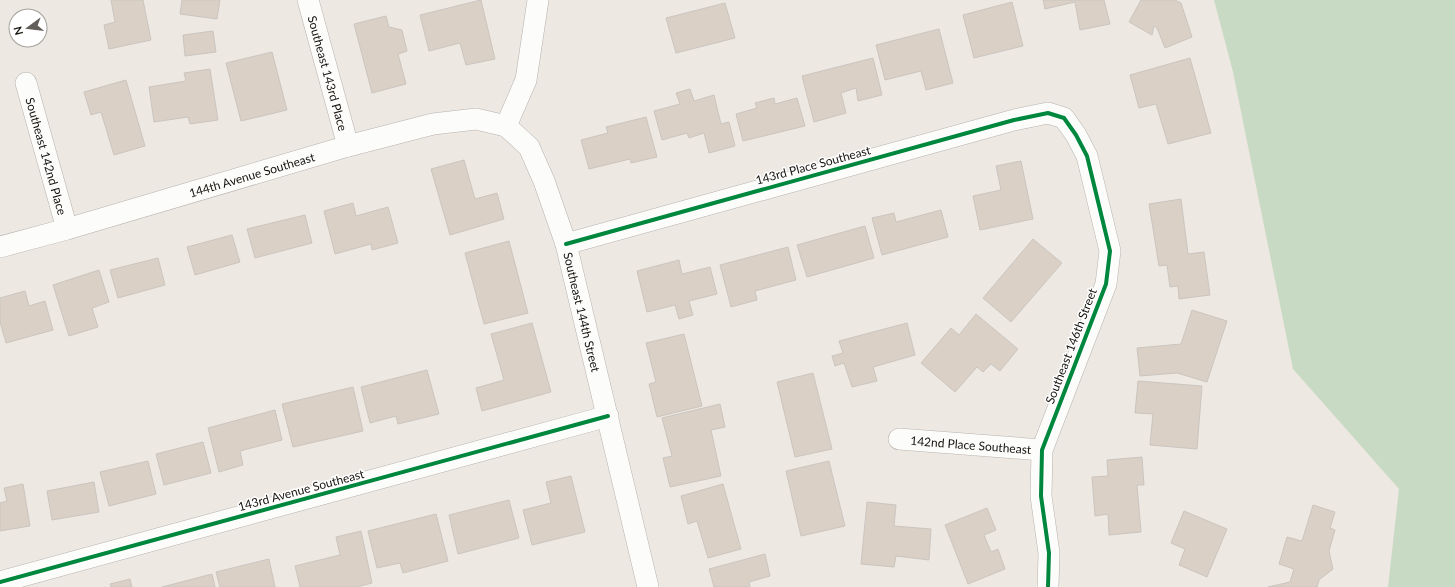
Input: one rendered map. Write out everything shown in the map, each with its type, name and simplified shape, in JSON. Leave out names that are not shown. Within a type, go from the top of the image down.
[{"type":"street","name":"Southeast 143rd Place","points":[[308,0],[348,146]]},
{"type":"street","points":[[506,126],[526,80],[538,2]]},
{"type":"street","name":"Southeast 142nd Place","points":[[26,83],[67,229]]},
{"type":"street","name":"143rd Place Southeast","points":[[566,244],[1014,120],[1048,113],[1064,118]]},
{"type":"street","name":"144th Avenue Southeast","points":[[0,248],[348,146],[433,124],[476,118],[506,126]]},
{"type":"street","name":"Southeast 146th Street","points":[[1048,587],[1049,553],[1041,496],[1042,450],[1106,284],[1110,251],[1087,156],[1076,134],[1064,118]]},
{"type":"street","name":"Southeast 144th Street","points":[[506,126],[529,147],[544,181],[566,244],[648,587]]},
{"type":"street","name":"143rd Avenue Southeast","points":[[0,582],[608,416]]},
{"type":"street","name":"142nd Place Southeast","points":[[899,439],[1042,450]]},
{"type":"green space","points":[[1214,0],[1455,0],[1455,587],[1388,587],[1399,489],[1293,369],[1233,72]]},
{"type":"building","points":[[111,0],[143,0],[151,40],[109,49],[104,25],[115,22]]},
{"type":"building","points":[[182,0],[220,0],[217,19],[180,14]]},
{"type":"building","points":[[481,0],[495,59],[466,65],[460,43],[429,51],[420,15]]},
{"type":"building","points":[[1043,0],[1104,0],[1110,24],[1080,30],[1075,2],[1045,9]]},
{"type":"building","points":[[1141,0],[1175,0],[1181,3],[1192,37],[1165,48],[1157,28],[1154,26],[1152,35],[1129,22]]},
{"type":"building","points":[[1012,2],[1023,46],[974,58],[963,15]]},
{"type":"building","points":[[725,3],[735,38],[676,53],[666,18]]},
{"type":"building","points":[[386,16],[389,27],[402,30],[407,51],[398,54],[406,84],[372,93],[354,24]]},
{"type":"building","points":[[939,29],[953,83],[926,90],[921,71],[885,80],[876,45]]},
{"type":"building","points":[[213,31],[216,52],[185,56],[183,35]]},
{"type":"building","points":[[272,52],[287,110],[241,121],[226,63]]},
{"type":"building","points":[[873,58],[882,95],[858,101],[856,88],[841,93],[846,113],[814,122],[802,76]]},
{"type":"building","points":[[1190,58],[1211,133],[1168,144],[1156,104],[1139,108],[1130,75]]},
{"type":"building","points":[[210,69],[218,120],[190,124],[188,117],[154,122],[149,87],[186,81],[184,73]]},
{"type":"building","points":[[126,80],[145,146],[114,155],[101,112],[91,115],[84,92]]},
{"type":"building","points":[[690,89],[694,101],[714,95],[721,124],[729,122],[735,146],[709,153],[704,133],[689,138],[687,133],[662,140],[654,111],[680,104],[676,93]]},
{"type":"building","points":[[774,98],[775,104],[797,98],[805,126],[743,141],[736,114],[757,108],[755,103]]},
{"type":"building","points":[[646,117],[657,157],[631,163],[630,159],[589,169],[581,140],[608,133],[606,127]]},
{"type":"building","points":[[464,160],[475,199],[497,193],[504,219],[450,235],[431,169]]},
{"type":"building","points":[[1021,161],[1033,219],[980,230],[973,196],[1001,190],[996,166]]},
{"type":"building","points":[[1181,199],[1188,254],[1204,252],[1210,295],[1179,299],[1178,286],[1170,287],[1167,265],[1159,266],[1149,204]]},
{"type":"building","points":[[353,203],[356,216],[388,207],[398,243],[372,250],[371,244],[335,254],[324,211]]},
{"type":"building","points":[[941,210],[948,237],[882,255],[872,218],[894,213],[896,222]]},
{"type":"building","points":[[305,215],[312,243],[255,258],[247,229]]},
{"type":"building","points":[[865,226],[874,258],[807,277],[797,245]]},
{"type":"building","points":[[232,235],[240,262],[195,275],[187,247]]},
{"type":"building","points":[[1033,239],[1062,263],[1011,322],[983,298]]},
{"type":"building","points":[[509,241],[528,313],[484,324],[465,253]]},
{"type":"building","points":[[788,247],[796,280],[755,291],[757,300],[731,307],[720,265]]},
{"type":"building","points":[[158,258],[165,285],[118,298],[110,270]]},
{"type":"building","points":[[679,260],[682,274],[710,267],[717,294],[689,301],[693,315],[679,319],[675,305],[647,312],[637,271]]},
{"type":"building","points":[[99,270],[109,302],[92,308],[98,327],[69,336],[53,285]]},
{"type":"building","points":[[25,291],[29,306],[45,301],[53,330],[6,343],[0,322],[0,298]]},
{"type":"building","points":[[1192,310],[1227,321],[1207,382],[1177,373],[1140,376],[1137,348],[1181,344]]},
{"type":"building","points":[[976,314],[1018,349],[1000,371],[991,364],[983,372],[977,367],[955,392],[921,363],[951,328],[959,335]]},
{"type":"building","points":[[532,323],[551,392],[482,411],[476,388],[504,380],[491,334]]},
{"type":"building","points":[[907,323],[915,355],[873,367],[877,381],[852,387],[844,363],[835,366],[832,356],[843,353],[839,341]]},
{"type":"building","points":[[684,334],[702,406],[657,417],[649,384],[656,382],[646,343]]},
{"type":"building","points":[[427,370],[439,414],[398,424],[396,416],[370,423],[361,387]]},
{"type":"building","points":[[813,373],[832,449],[795,457],[777,382]]},
{"type":"building","points":[[1138,381],[1202,386],[1197,449],[1150,445],[1153,414],[1135,413]]},
{"type":"building","points":[[353,387],[363,431],[293,447],[282,404]]},
{"type":"building","points":[[720,404],[725,427],[711,430],[721,476],[670,487],[663,458],[672,456],[662,418]]},
{"type":"building","points":[[275,410],[282,440],[240,451],[243,465],[219,472],[208,428]]},
{"type":"building","points":[[203,442],[211,473],[164,485],[156,454]]},
{"type":"building","points":[[1142,457],[1144,485],[1137,485],[1141,532],[1109,535],[1108,514],[1095,516],[1092,477],[1108,476],[1107,460]]},
{"type":"building","points":[[148,461],[156,494],[109,506],[100,472]]},
{"type":"building","points":[[829,461],[845,526],[801,536],[786,471]]},
{"type":"building","points":[[571,476],[585,532],[532,545],[523,510],[551,503],[546,482]]},
{"type":"building","points":[[94,482],[99,512],[52,520],[47,491]]},
{"type":"building","points":[[23,484],[30,526],[0,531],[0,503],[7,501],[4,488]]},
{"type":"building","points":[[723,484],[741,549],[708,558],[697,521],[688,524],[681,496]]},
{"type":"building","points":[[509,500],[519,538],[458,554],[449,515]]},
{"type":"building","points":[[867,502],[896,505],[894,526],[931,529],[929,560],[896,556],[894,567],[861,564]]},
{"type":"building","points":[[1313,505],[1335,512],[1330,528],[1335,530],[1329,551],[1333,569],[1319,580],[1317,587],[1268,587],[1290,582],[1294,569],[1279,564],[1287,537],[1302,541]]},
{"type":"building","points":[[987,508],[996,530],[984,535],[991,552],[998,549],[1005,569],[968,584],[945,525]]},
{"type":"building","points":[[1184,511],[1227,529],[1207,577],[1179,565],[1185,549],[1171,543]]},
{"type":"building","points":[[436,514],[448,561],[403,573],[400,563],[377,568],[368,531]]},
{"type":"building","points":[[361,531],[372,583],[357,587],[300,587],[295,566],[340,555],[336,537]]},
{"type":"building","points":[[765,554],[770,576],[749,582],[750,587],[714,587],[709,569]]},
{"type":"building","points":[[269,559],[275,587],[220,587],[216,572]]},
{"type":"building","points":[[212,574],[215,587],[162,587]]},
{"type":"building","points":[[130,579],[132,587],[111,587],[110,584]]},
{"type":"cycle path","points":[[566,244],[1014,120],[1048,113],[1064,118],[1076,135],[1087,156],[1110,251],[1106,284],[1042,450],[1041,496],[1049,553],[1048,587]]},
{"type":"cycle path","points":[[0,582],[608,416]]}]
